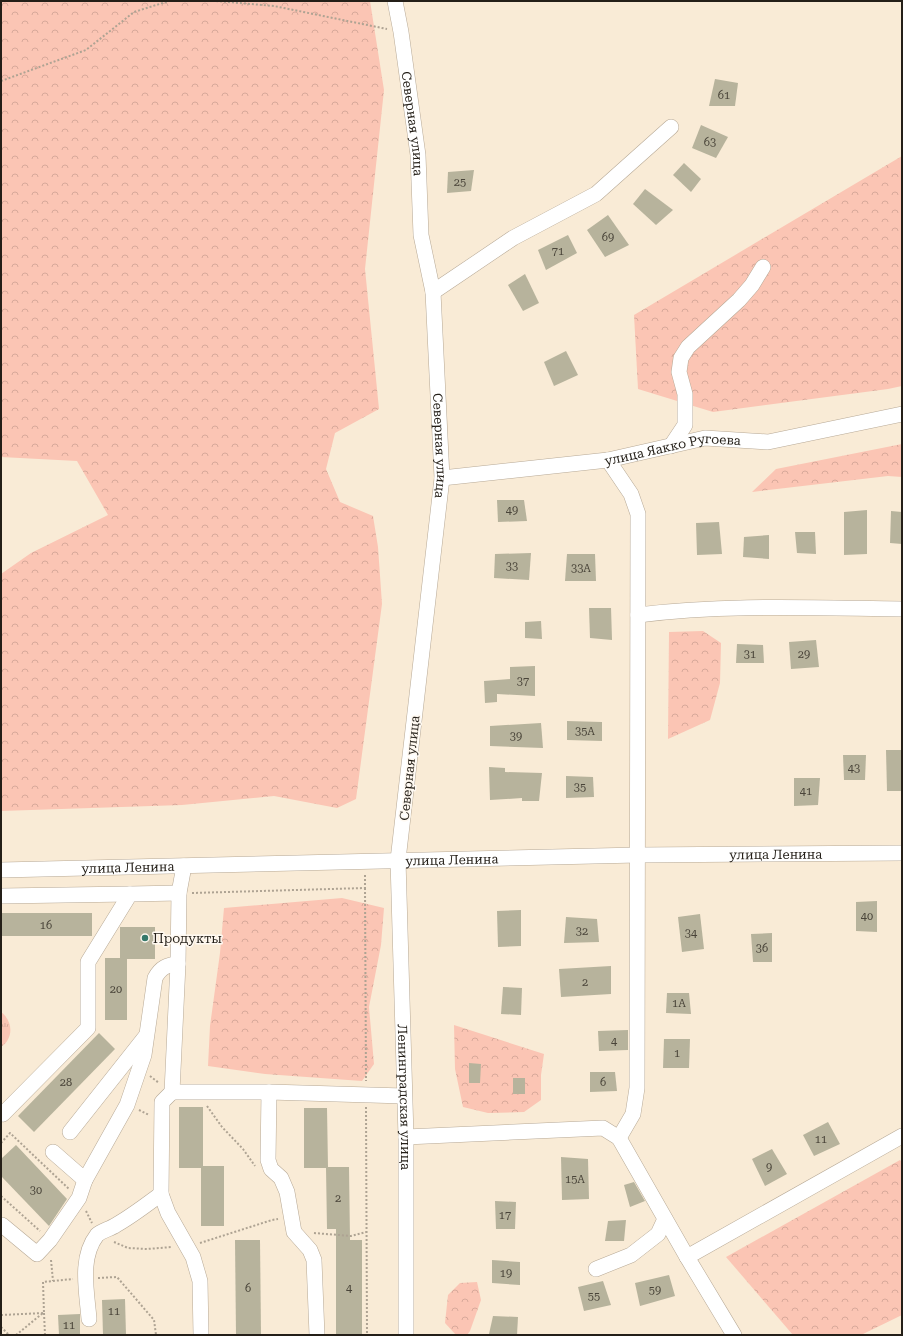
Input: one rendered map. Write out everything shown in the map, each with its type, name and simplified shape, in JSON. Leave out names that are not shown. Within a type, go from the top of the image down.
[{"type":"street","name":"Северная улица","points":[[394,1],[401,32],[418,155],[420,235],[433,292],[442,478],[398,860]]},
{"type":"street","points":[[433,292],[513,238],[596,194],[672,127]]},
{"type":"street","points":[[671,446],[685,425],[685,394],[679,372],[681,358],[688,347],[739,300],[752,285],[763,267]]},
{"type":"street","name":"улица Яакко Ругоева","points":[[442,478],[608,460],[704,438],[768,442],[902,414]]},
{"type":"street","points":[[608,460],[631,494],[638,514],[637,1088],[632,1114],[619,1138]]},
{"type":"street","points":[[638,615],[675,611],[772,608],[902,608]]},
{"type":"street","name":"улица Ленина","points":[[1,870],[638,855],[902,853]]},
{"type":"street","name":"Ленинградская улица","points":[[398,860],[406,1137],[406,1335]]},
{"type":"street","points":[[184,866],[179,894],[178,964],[172,1092],[162,1102],[161,1194],[168,1213],[193,1257],[200,1281],[201,1335]]},
{"type":"street","points":[[1,1113],[2,1114],[88,1028],[88,962],[130,894]]},
{"type":"street","points":[[1,896],[179,894]]},
{"type":"street","points":[[1,1226],[2,1225],[37,1254],[50,1240],[79,1198],[85,1180],[127,1105],[144,1055],[155,978],[159,971],[168,965],[178,964]]},
{"type":"street","points":[[70,1132],[147,1035]]},
{"type":"street","points":[[172,1092],[269,1092],[404,1096]]},
{"type":"street","points":[[269,1092],[268,1160],[271,1169],[281,1178],[287,1192],[294,1232],[310,1250],[314,1260],[317,1335]]},
{"type":"street","points":[[406,1137],[603,1128],[619,1138],[687,1257],[734,1335]]},
{"type":"street","points":[[687,1257],[899,1140]]},
{"type":"street","points":[[53,1152],[85,1180]]},
{"type":"street","points":[[89,1318],[86,1278],[87,1254],[98,1234],[116,1226],[161,1194]]},
{"type":"street","points":[[596,1269],[631,1255],[658,1234],[665,1219]]},
{"type":"path","points":[[1,81],[86,50],[134,12],[169,1]]},
{"type":"path","points":[[216,1],[274,6],[401,32]]},
{"type":"path","points":[[365,861],[367,1335]]},
{"type":"path","points":[[179,894],[365,888]]},
{"type":"path","points":[[139,1068],[172,1092]]},
{"type":"path","points":[[127,1105],[162,1120]]},
{"type":"path","points":[[207,1106],[222,1127],[243,1149],[257,1168]]},
{"type":"path","points":[[1,1143],[10,1133],[79,1198],[98,1234]]},
{"type":"path","points":[[1,1196],[50,1240]]},
{"type":"path","points":[[294,1232],[351,1236],[366,1232]]},
{"type":"path","points":[[45,1335],[43,1282],[118,1277],[154,1320],[156,1335]]},
{"type":"path","points":[[1,1315],[44,1313]]},
{"type":"path","points":[[16,1335],[44,1313]]},
{"type":"path","points":[[1,1327],[9,1335]]},
{"type":"green space","points":[[1,1],[370,1],[384,90],[365,269],[379,409],[335,433],[326,469],[340,502],[373,516],[378,547],[382,604],[356,799],[337,808],[274,796],[182,805],[1,811],[1,574],[31,553],[108,515],[77,461],[1,457]]},
{"type":"green space","points":[[902,156],[902,386],[713,412],[638,389],[634,315]]},
{"type":"green space","points":[[902,444],[902,477],[888,476],[752,492],[776,469]]},
{"type":"green space","points":[[703,631],[721,643],[720,683],[710,720],[668,739],[669,632]]},
{"type":"green space","points":[[342,898],[384,908],[381,945],[369,1007],[374,1064],[362,1081],[265,1074],[208,1066],[210,1026],[220,953],[224,908]]},
{"type":"green space","points":[[1,1012],[8,1020],[10,1025],[10,1034],[8,1039],[1,1047]]},
{"type":"green space","points":[[454,1025],[544,1054],[541,1075],[541,1100],[524,1112],[488,1113],[463,1107],[455,1069]]},
{"type":"green space","points":[[900,1160],[902,1162],[902,1315],[861,1335],[793,1335],[726,1257]]},
{"type":"green space","points":[[477,1282],[481,1300],[470,1331],[467,1335],[456,1335],[445,1323],[448,1295],[460,1283]]},
{"type":"building","points":[[715,79],[738,83],[735,106],[709,106]]},
{"type":"building","points":[[701,125],[728,137],[716,158],[692,148]]},
{"type":"building","points":[[684,163],[701,179],[691,192],[673,175]]},
{"type":"building","points":[[474,170],[471,191],[447,193],[448,172]]},
{"type":"building","points":[[645,189],[673,210],[656,225],[633,204]]},
{"type":"building","points":[[608,215],[629,245],[605,257],[587,230]]},
{"type":"building","points":[[568,235],[577,253],[546,270],[538,250]]},
{"type":"building","points":[[525,274],[539,303],[523,311],[508,285]]},
{"type":"building","points":[[566,351],[578,375],[554,386],[544,362]]},
{"type":"building","points":[[497,500],[524,500],[527,521],[498,522]]},
{"type":"building","points":[[867,510],[867,554],[844,555],[844,512]]},
{"type":"building","points":[[891,511],[902,512],[902,544],[890,543]]},
{"type":"building","points":[[719,522],[722,554],[697,555],[696,523]]},
{"type":"building","points":[[795,532],[815,532],[816,554],[797,553]]},
{"type":"building","points":[[769,535],[769,559],[743,557],[744,537]]},
{"type":"building","points":[[531,553],[529,580],[494,578],[495,554]]},
{"type":"building","points":[[567,554],[595,554],[596,581],[565,581]]},
{"type":"building","points":[[589,608],[611,608],[612,640],[590,638]]},
{"type":"building","points":[[541,621],[542,639],[525,638],[525,622]]},
{"type":"building","points":[[816,640],[819,667],[791,669],[789,642]]},
{"type":"building","points":[[737,644],[763,645],[764,663],[736,663]]},
{"type":"building","points":[[535,666],[535,696],[497,694],[497,702],[485,703],[484,681],[510,679],[510,667]]},
{"type":"building","points":[[567,721],[602,722],[602,741],[567,740]]},
{"type":"building","points":[[541,723],[543,748],[490,746],[490,726]]},
{"type":"building","points":[[886,750],[902,750],[902,791],[887,791]]},
{"type":"building","points":[[843,755],[866,755],[865,780],[844,780]]},
{"type":"building","points":[[489,767],[505,768],[505,772],[542,773],[539,801],[522,801],[522,798],[490,800]]},
{"type":"building","points":[[566,776],[593,777],[594,797],[566,798]]},
{"type":"building","points":[[794,778],[820,778],[818,805],[794,806]]},
{"type":"building","points":[[877,901],[877,932],[856,931],[856,902]]},
{"type":"building","points":[[521,910],[521,946],[498,947],[497,911]]},
{"type":"building","points":[[1,913],[92,913],[92,936],[1,936]]},
{"type":"building","points":[[700,914],[704,949],[682,952],[678,917]]},
{"type":"building","points":[[566,917],[597,919],[599,942],[564,943]]},
{"type":"building","points":[[120,927],[155,927],[155,959],[127,959],[127,1020],[105,1020],[105,958],[120,958]]},
{"type":"building","points":[[772,933],[772,962],[753,962],[751,934]]},
{"type":"building","points":[[611,966],[611,994],[561,997],[559,969]]},
{"type":"building","points":[[503,987],[522,988],[521,1015],[501,1014]]},
{"type":"building","points":[[667,993],[689,993],[691,1014],[666,1013]]},
{"type":"building","points":[[628,1030],[628,1050],[599,1051],[598,1031]]},
{"type":"building","points":[[99,1033],[115,1049],[34,1132],[18,1116]]},
{"type":"building","points":[[664,1039],[690,1039],[689,1068],[663,1068]]},
{"type":"building","points":[[469,1063],[481,1064],[480,1083],[469,1083]]},
{"type":"building","points":[[590,1072],[615,1072],[617,1091],[590,1092]]},
{"type":"building","points":[[513,1078],[525,1078],[525,1094],[513,1094]]},
{"type":"building","points":[[179,1107],[203,1107],[203,1166],[224,1166],[224,1226],[201,1226],[201,1168],[179,1168]]},
{"type":"building","points":[[304,1108],[327,1108],[328,1167],[349,1167],[350,1240],[362,1240],[362,1335],[336,1335],[336,1229],[327,1229],[326,1168],[304,1168]]},
{"type":"building","points":[[828,1122],[840,1144],[814,1156],[803,1135]]},
{"type":"building","points":[[16,1145],[67,1199],[49,1226],[1,1176],[1,1159]]},
{"type":"building","points":[[772,1149],[787,1174],[765,1186],[752,1159]]},
{"type":"building","points":[[561,1157],[588,1159],[589,1199],[562,1200]]},
{"type":"building","points":[[634,1182],[645,1201],[630,1207],[624,1185]]},
{"type":"building","points":[[495,1201],[516,1202],[515,1229],[496,1229]]},
{"type":"building","points":[[626,1220],[624,1241],[605,1241],[608,1221]]},
{"type":"building","points":[[235,1240],[260,1240],[261,1335],[236,1335]]},
{"type":"building","points":[[492,1260],[520,1262],[520,1285],[492,1283]]},
{"type":"building","points":[[669,1275],[675,1296],[640,1306],[635,1283]]},
{"type":"building","points":[[603,1281],[611,1305],[584,1311],[578,1287]]},
{"type":"building","points":[[125,1299],[126,1335],[103,1335],[102,1300]]},
{"type":"building","points":[[80,1314],[80,1335],[59,1335],[58,1315]]},
{"type":"building","points":[[493,1316],[518,1317],[517,1335],[489,1334]]},
{"type":"place","name":"Продукты","points":[[145,938]]}]
